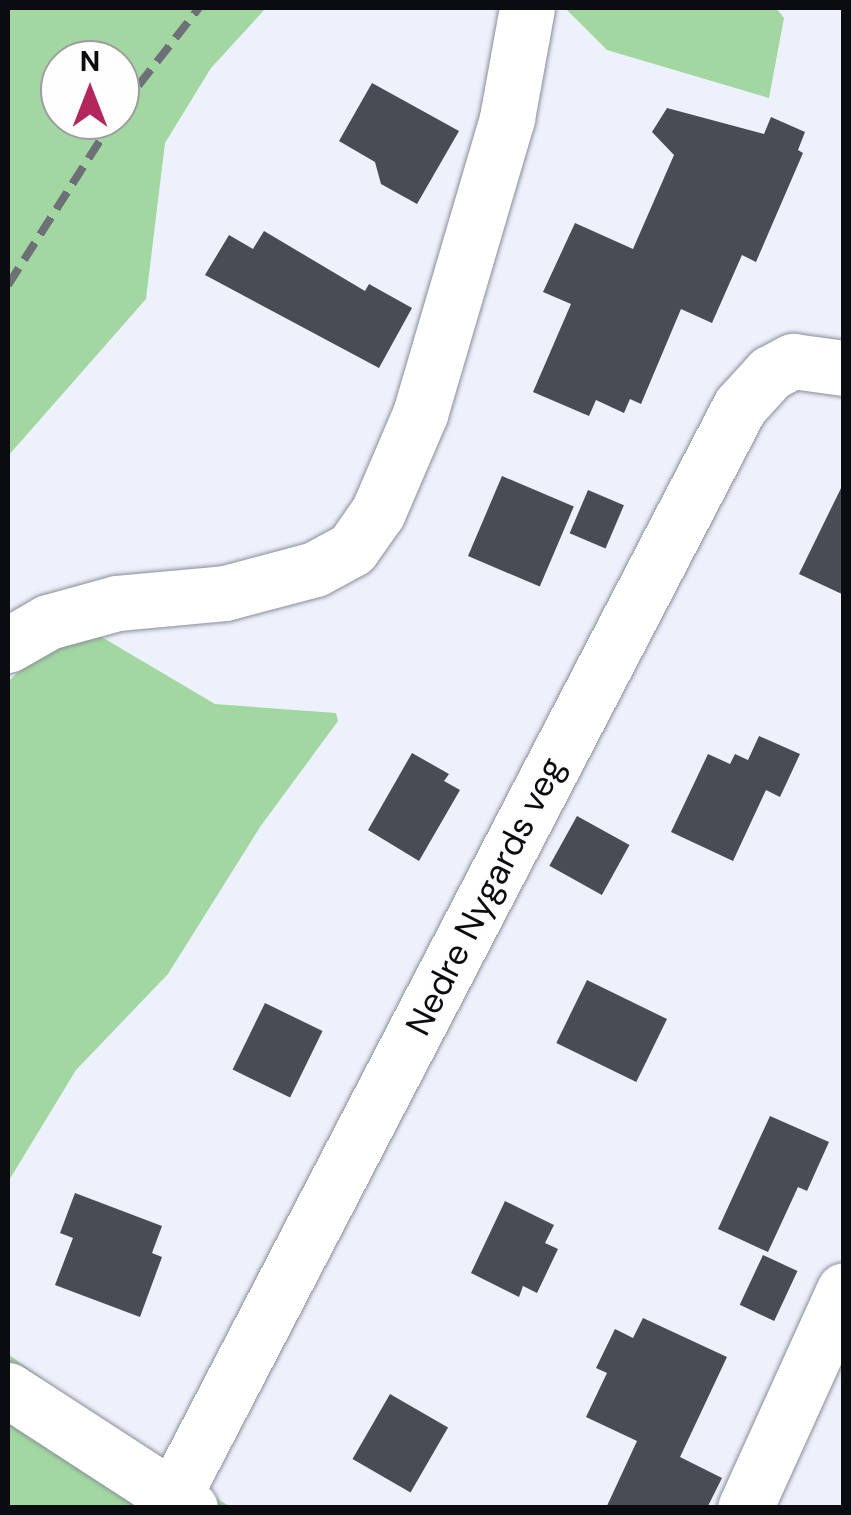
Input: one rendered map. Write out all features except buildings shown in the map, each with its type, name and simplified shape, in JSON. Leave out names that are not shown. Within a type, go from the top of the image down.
[{"type":"street","points":[[8,646],[48,622],[100,607],[224,593],[315,569],[352,549],[378,512],[420,414],[507,118],[527,8]]},
{"type":"street","name":"Nedre Nygards veg","points":[[182,1502],[740,406],[770,372],[793,360],[844,368]]},
{"type":"street","points":[[744,1508],[844,1290]]},
{"type":"street","points":[[8,1390],[182,1502]]},
{"type":"green space","points":[[8,8],[266,8],[211,68],[165,143],[146,299],[8,456]]},
{"type":"green space","points":[[565,8],[776,8],[784,18],[769,98],[607,50]]},
{"type":"green space","points":[[56,635],[100,636],[215,704],[336,713],[338,721],[260,827],[168,974],[76,1070],[8,1182],[8,682]]},
{"type":"green space","points":[[8,1354],[152,1460],[231,1507],[8,1507]]},
{"type":"railway","points":[[140,83],[199,8]]},
{"type":"railway","points":[[8,285],[100,140]]}]
